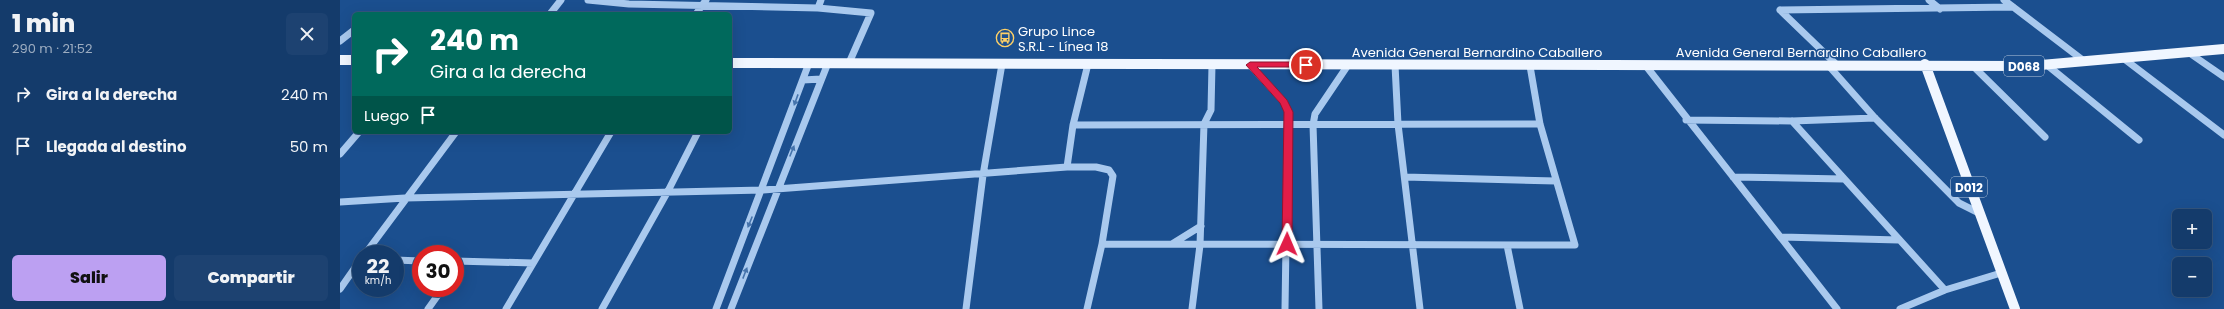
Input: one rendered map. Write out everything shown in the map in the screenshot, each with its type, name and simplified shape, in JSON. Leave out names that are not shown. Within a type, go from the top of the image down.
[{"type":"main road","name":"Avenida General Bernardino Caballero","points":[[732,65],[849,63],[1530,66],[1925,64],[1973,66],[2047,65],[2224,49]]},
{"type":"main road","points":[[340,60],[352,60]]},
{"type":"main road","name":"D012","points":[[1925,64],[2015,309]]},
{"type":"street","points":[[552,12],[561,0]]},
{"type":"street","points":[[588,0],[701,6],[818,8],[871,13],[849,63]]},
{"type":"street","points":[[697,12],[706,0]]},
{"type":"street","points":[[818,8],[821,0]]},
{"type":"street","points":[[1930,0],[1940,9]]},
{"type":"street","points":[[2004,0],[2084,61]]},
{"type":"street","points":[[1979,213],[1959,203],[1875,118],[1833,65],[1780,10],[2013,7]]},
{"type":"street","points":[[340,41],[352,32]]},
{"type":"street","points":[[2188,52],[2224,77]]},
{"type":"street","points":[[2123,58],[2224,136]]},
{"type":"street","points":[[716,309],[763,190],[809,63]]},
{"type":"street","points":[[732,309],[828,63]]},
{"type":"street","points":[[966,309],[983,175],[1002,64]]},
{"type":"street","points":[[1067,167],[1073,125],[1088,64]]},
{"type":"street","points":[[1192,309],[1200,245],[1204,124],[1211,110],[1212,65]]},
{"type":"street","points":[[1250,65],[1284,102],[1288,112],[1285,309]]},
{"type":"street","points":[[1319,309],[1314,125],[1315,114],[1348,65]]},
{"type":"street","points":[[1395,65],[1398,124],[1420,309]]},
{"type":"street","points":[[2047,65],[2139,140]]},
{"type":"street","points":[[1102,244],[1575,245],[1540,124],[1530,66]]},
{"type":"street","points":[[1646,66],[1686,120],[1782,237],[1837,309]]},
{"type":"street","points":[[1973,66],[2046,137]]},
{"type":"street","points":[[803,80],[821,79]]},
{"type":"street","points":[[1686,120],[1792,121],[1875,118]]},
{"type":"street","points":[[1792,121],[1944,290]]},
{"type":"street","points":[[1073,125],[1540,124]]},
{"type":"street","points":[[340,154],[357,134]]},
{"type":"street","points":[[371,245],[405,198],[454,134]]},
{"type":"street","points":[[506,309],[610,134]]},
{"type":"street","points":[[602,309],[668,191],[697,134]]},
{"type":"street","points":[[340,202],[405,198],[763,190],[983,175],[1067,167],[1096,167],[1109,170],[1113,176],[1102,244],[1087,309]]},
{"type":"street","points":[[1405,177],[1556,182]]},
{"type":"street","points":[[1733,177],[1843,179]]},
{"type":"street","points":[[1171,245],[1200,226]]},
{"type":"street","points":[[1782,237],[1899,240]]},
{"type":"street","points":[[1507,245],[1520,309]]},
{"type":"street","points":[[464,262],[533,263]]},
{"type":"street","points":[[340,289],[352,272]]},
{"type":"street","points":[[1900,309],[1944,290],[2001,273]]},
{"type":"street","points":[[428,309],[437,297]]},
{"type":"place","name":"Grupo Lince S.R.L - Línea 18","points":[[1005,38]]},
{"type":"route","points":[[1287,244],[1288,112],[1284,102],[1250,65],[1306,65]]}]
